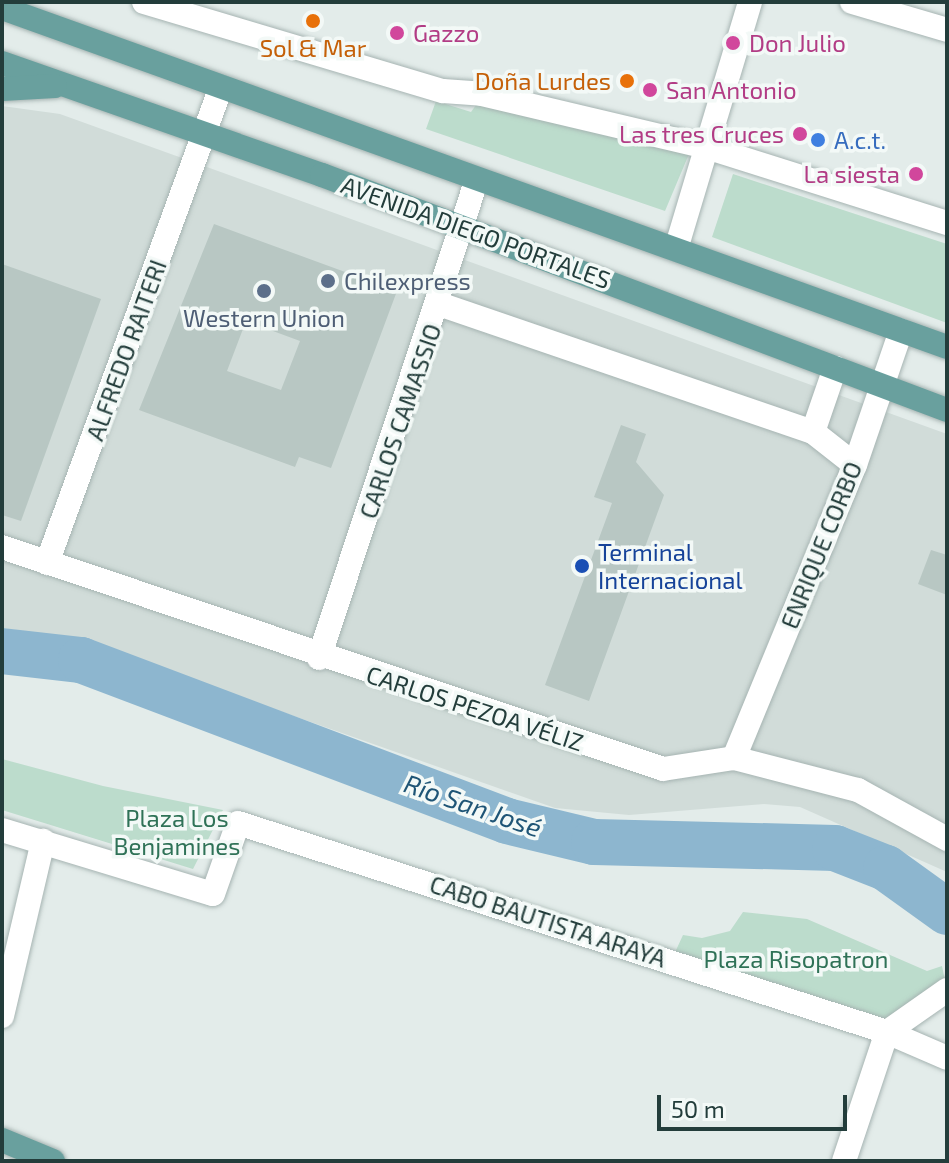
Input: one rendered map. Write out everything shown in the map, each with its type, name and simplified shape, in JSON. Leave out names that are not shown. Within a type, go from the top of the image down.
[{"type":"main road","points":[[30,2],[52,27]]},
{"type":"main road","name":"AVENIDA DIEGO PORTALES","points":[[2,8],[476,182],[676,249],[947,347]]},
{"type":"main road","name":"AVENIDA DIEGO PORTALES","points":[[2,63],[461,226],[947,410]]},
{"type":"main road","points":[[2,89],[65,86]]},
{"type":"main road","points":[[2,1140],[53,1161]]},
{"type":"street","points":[[144,2],[443,91],[482,94],[706,147],[947,223]]},
{"type":"street","points":[[676,249],[750,2]]},
{"type":"street","points":[[852,2],[947,30]]},
{"type":"street","name":"ALFREDO RAITERI","points":[[47,563],[221,87]]},
{"type":"street","name":"CARLOS CAMASSIO","points":[[319,658],[439,304],[476,182]]},
{"type":"street","points":[[439,304],[813,432],[855,465]]},
{"type":"street","name":"ENRIQUE CORBO","points":[[734,758],[855,465],[901,331]]},
{"type":"street","points":[[813,432],[835,368]]},
{"type":"street","name":"CARLOS PEZOA VÉLIZ","points":[[2,547],[319,658],[663,769],[734,758],[858,790],[947,839]]},
{"type":"street","name":"CABO BAUTISTA ARAYA","points":[[43,841],[213,894],[238,823],[887,1032],[947,1058]]},
{"type":"street","points":[[2,830],[43,841],[19,923],[2,1016]]},
{"type":"street","points":[[844,1161],[887,1032],[947,990]]},
{"type":"shaded area","points":[[2,106],[60,114],[947,434],[947,872],[800,807],[764,804],[629,815],[555,808],[72,638],[2,628]]},
{"type":"green space","points":[[436,101],[471,112],[479,101],[689,154],[665,211],[426,129]]},
{"type":"green space","points":[[733,174],[947,244],[947,323],[712,237]]},
{"type":"green space","name":"Plaza Los Benjamines","points":[[2,759],[103,786],[223,810],[193,869],[2,810]]},
{"type":"green space","name":"Plaza Risopatron","points":[[743,912],[807,919],[927,971],[942,966],[947,990],[887,1032],[671,961],[683,935],[702,938],[730,931]]},
{"type":"building","points":[[214,224],[397,291],[331,468],[299,457],[295,467],[139,410]],"holes":[[[246,321],[300,341],[281,390],[227,371]]]},
{"type":"building","points":[[2,264],[101,299],[21,521],[2,515]]},
{"type":"building","points":[[621,425],[646,434],[636,462],[664,495],[589,701],[545,685],[612,503],[594,497]]},
{"type":"building","points":[[931,550],[947,555],[947,595],[918,584]]},
{"type":"waterway","name":"Río San José","points":[[2,651],[81,660],[507,821],[594,842],[835,848],[886,868],[947,912]]},
{"type":"place","name":"Sol & Mar","points":[[313,21]]},
{"type":"place","name":"Gazzo","points":[[397,33]]},
{"type":"place","name":"Don Julio","points":[[733,43]]},
{"type":"place","name":"Doña Lurdes","points":[[627,81]]},
{"type":"place","name":"San Antonio","points":[[650,90]]},
{"type":"place","name":"Las tres Cruces","points":[[800,134]]},
{"type":"place","name":"A.c.t.","points":[[818,140]]},
{"type":"place","name":"La siesta","points":[[916,174]]},
{"type":"place","name":"Chilexpress","points":[[328,281]]},
{"type":"place","name":"Western Union","points":[[264,291]]},
{"type":"place","name":"Terminal Internacional","points":[[582,566]]}]
